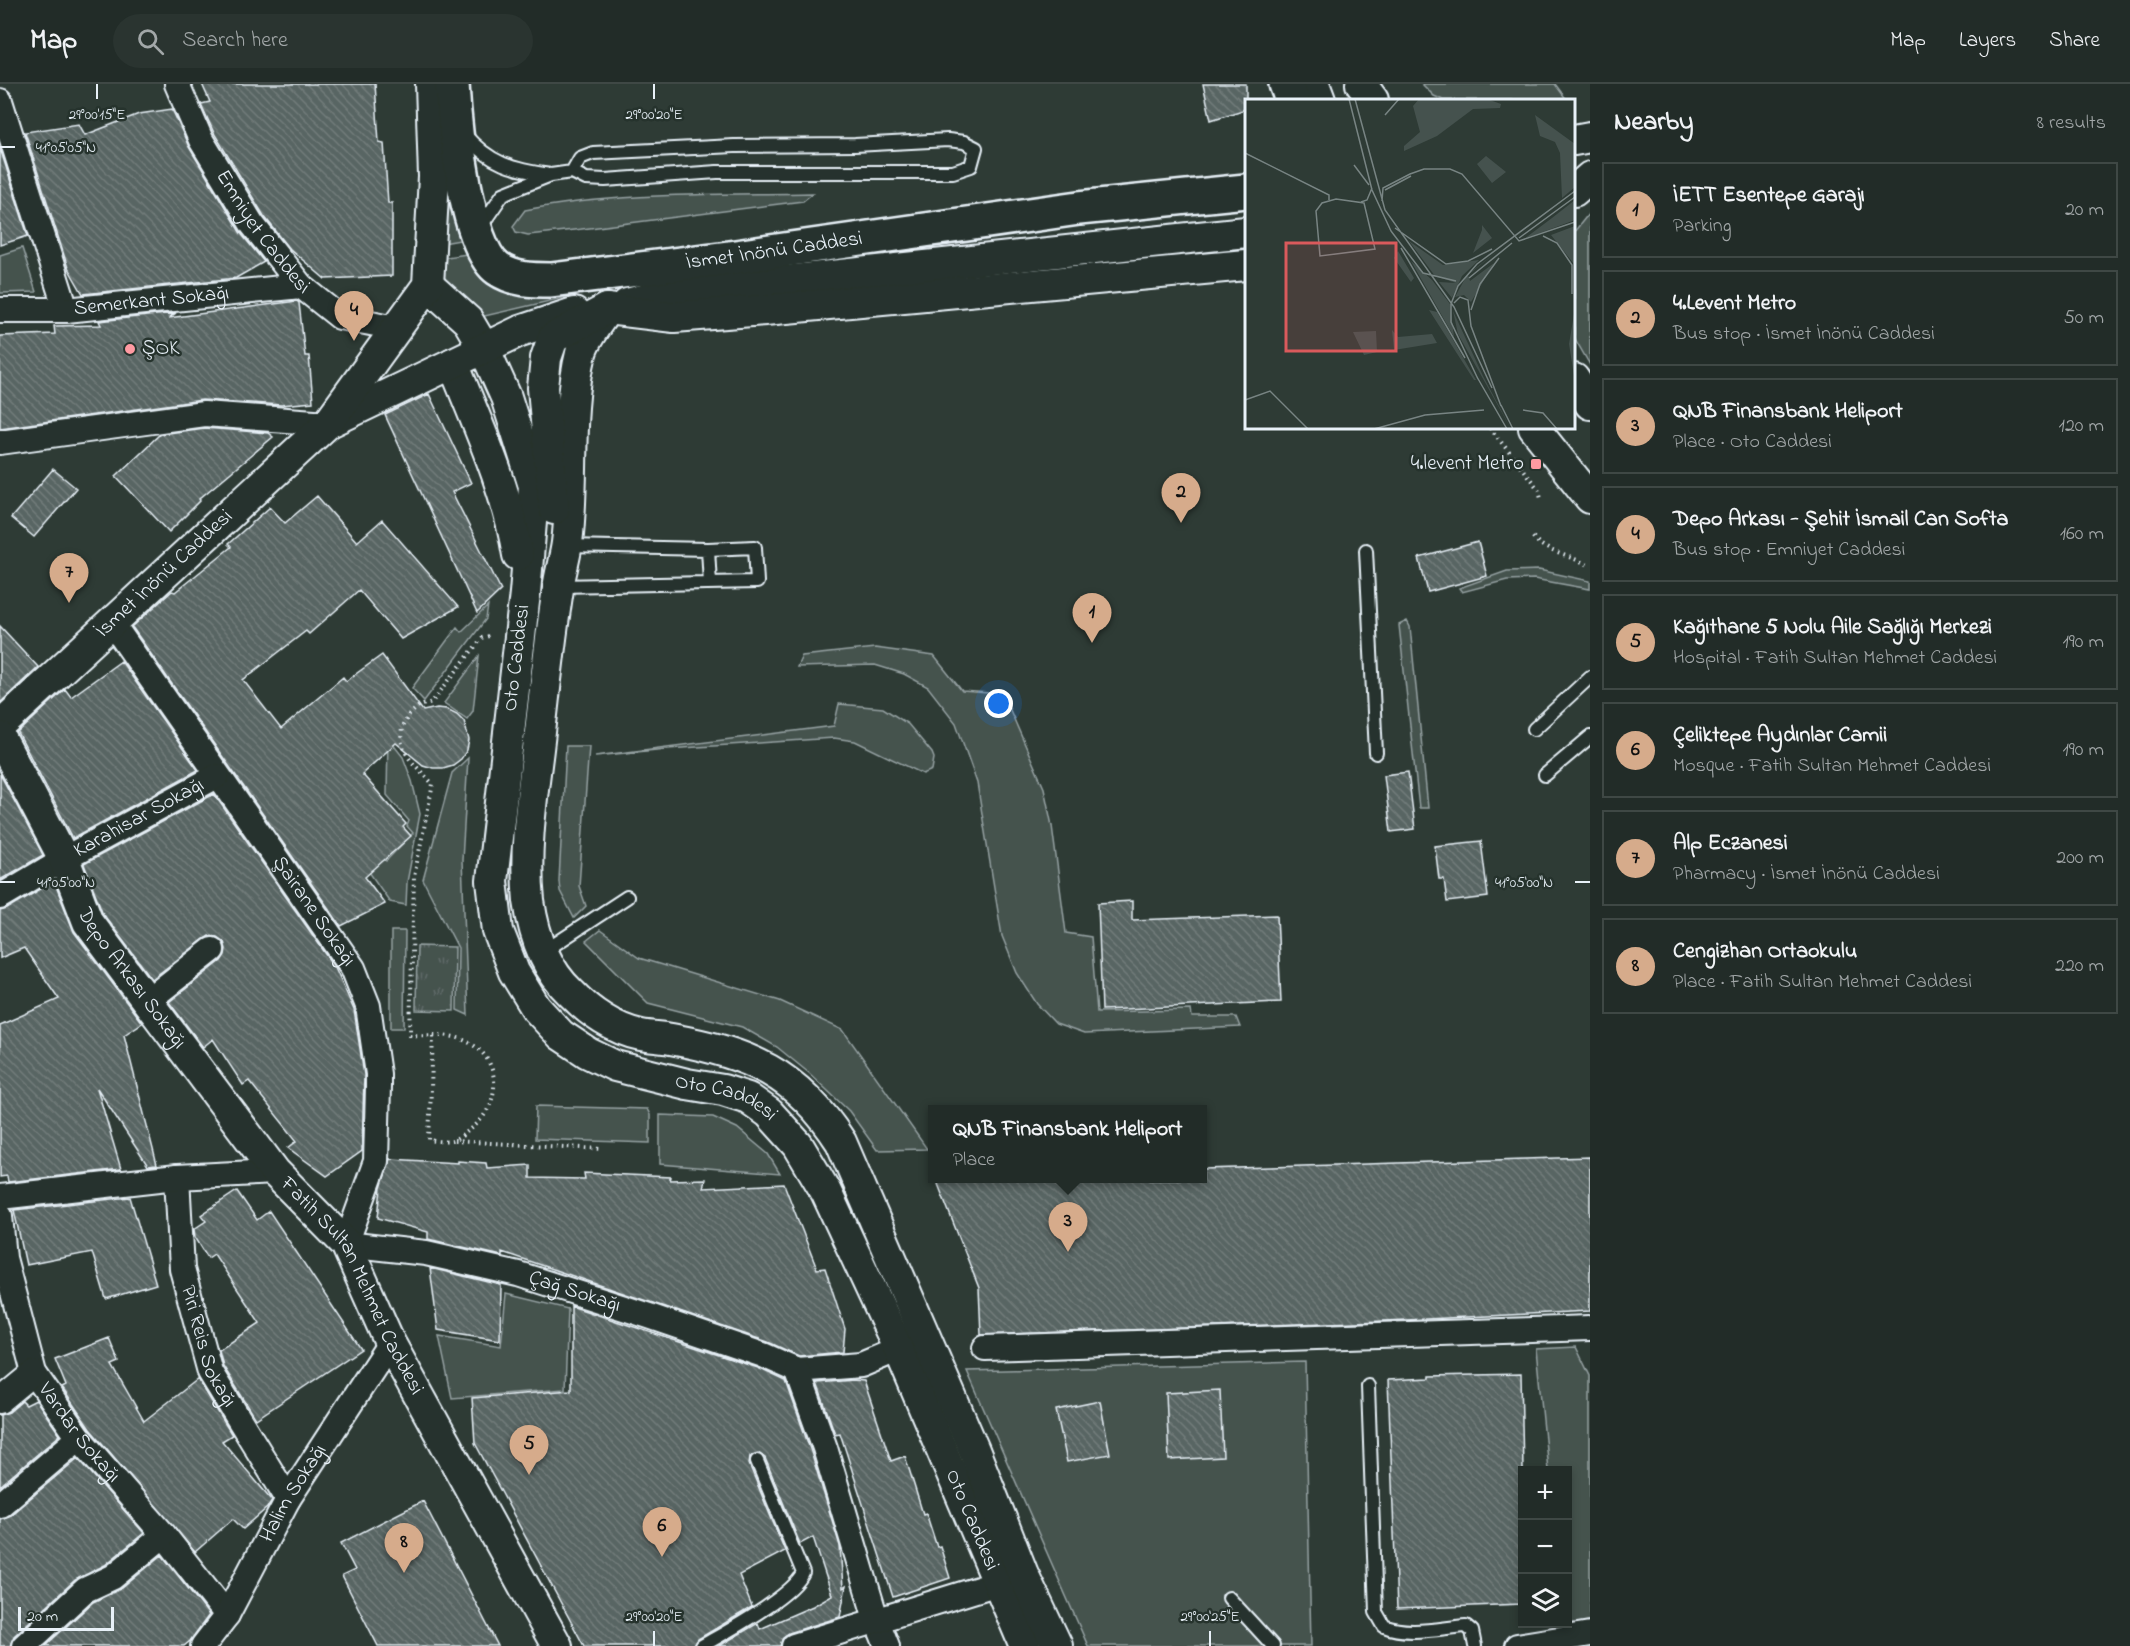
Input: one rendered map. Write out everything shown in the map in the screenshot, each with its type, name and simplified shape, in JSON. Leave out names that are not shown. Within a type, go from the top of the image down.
[{"type":"main road","points":[[1286,84],[1292,99]]},
{"type":"main road","name":"İsmet İnönü Caddesi","points":[[453,99],[470,214],[478,239],[497,269],[526,281],[551,280],[728,258],[1079,208],[1245,191]]},
{"type":"street","name":"Emniyet Caddesi","points":[[177,84],[201,140],[246,215],[301,286],[340,317],[396,328]]},
{"type":"street","points":[[428,285],[434,177],[431,84]]},
{"type":"street","points":[[1314,84],[1320,99]]},
{"type":"street","points":[[1361,84],[1372,99]]},
{"type":"street","points":[[0,100],[66,310]]},
{"type":"street","points":[[1575,140],[1590,137]]},
{"type":"street","points":[[1575,177],[1590,172]]},
{"type":"street","points":[[1575,190],[1590,177]]},
{"type":"street","name":"İsmet İnönü Caddesi","points":[[328,423],[520,332],[574,313],[607,309],[670,293],[1245,232]]},
{"type":"street","points":[[558,586],[556,533],[543,388],[546,358],[553,338],[607,309],[675,317],[1245,265]]},
{"type":"street","name":"İsmet İnönü Caddesi","points":[[0,726],[328,423],[428,285],[468,321],[487,330],[520,332]]},
{"type":"street","name":"Semerkant Sokağı","points":[[0,310],[66,310],[301,286]]},
{"type":"street","points":[[607,309],[582,349],[575,384],[570,511],[558,586],[534,783],[527,869],[530,902],[542,953],[551,970],[569,992],[612,1024],[640,1035],[670,1038],[745,1057],[779,1074],[803,1094],[827,1120],[841,1142],[974,1450],[1010,1579],[794,1646]]},
{"type":"street","name":"İsmet İnönü Caddesi","points":[[468,321],[484,348],[506,397],[534,486],[525,593]]},
{"type":"street","points":[[453,363],[493,462],[512,521],[525,593]]},
{"type":"street","points":[[1575,380],[1590,404]]},
{"type":"street","points":[[0,442],[204,414],[328,423]]},
{"type":"street","points":[[1535,429],[1590,498]]},
{"type":"street","name":"Oto Caddesi","points":[[525,593],[492,881],[498,932],[514,972],[536,1008],[561,1035],[588,1053],[615,1066],[723,1090],[748,1098],[769,1113],[798,1145],[826,1192],[1010,1579],[1057,1646]]},
{"type":"street","name":"Şairane Sokağı","points":[[112,623],[353,968],[368,1005],[382,1099],[376,1161],[346,1244]]},
{"type":"street","name":"Depo Arkası Sokağı","points":[[0,737],[64,859],[88,922],[275,1172]]},
{"type":"street","name":"Karahisar Sokağı","points":[[0,897],[64,859],[217,776]]},
{"type":"street","points":[[146,1002],[212,951]]},
{"type":"street","name":"Fatih Sultan Mehmet Caddesi","points":[[0,1197],[177,1177],[275,1172],[346,1244],[390,1343],[557,1646]]},
{"type":"street","name":"Piri Reis Sokağı","points":[[177,1177],[182,1269],[210,1372],[288,1499]]},
{"type":"street","name":"Vardar Sokağı","points":[[0,1216],[4,1258],[34,1373],[79,1438],[164,1535],[226,1615]]},
{"type":"street","name":"Çağ Sokağı","points":[[346,1244],[426,1253],[518,1274],[763,1355],[797,1370],[861,1365],[900,1349]]},
{"type":"street","points":[[985,1348],[1590,1328]]},
{"type":"street","name":"Halim Sokağı","points":[[202,1646],[226,1615],[288,1499],[390,1343]]},
{"type":"street","points":[[797,1370],[825,1448],[876,1619],[887,1646]]},
{"type":"street","points":[[0,1380],[34,1373]]},
{"type":"street","points":[[0,1401],[34,1373]]},
{"type":"street","points":[[0,1505],[79,1438]]},
{"type":"street","points":[[24,1646],[85,1590],[113,1577],[164,1535]]},
{"type":"street","name":"Oto Caddesi","points":[[1010,1579],[1025,1646]]},
{"type":"street","points":[[1517,1646],[1590,1634]]},
{"type":"lane","points":[[453,99],[464,134],[475,146],[492,159],[524,172],[551,175]]},
{"type":"lane","points":[[478,239],[482,224],[503,194],[551,175],[572,172],[586,178],[605,180],[717,172],[953,172],[971,166],[976,148],[964,142],[948,140],[855,145],[734,146],[593,153],[580,158],[572,172]]},
{"type":"lane","points":[[558,586],[757,582],[755,547],[708,549],[566,546]]},
{"type":"lane","points":[[708,549],[710,583]]},
{"type":"lane","points":[[1366,550],[1376,753]]},
{"type":"lane","points":[[1534,729],[1590,677]]},
{"type":"lane","points":[[1545,775],[1590,737]]},
{"type":"lane","points":[[542,953],[627,897]]},
{"type":"lane","points":[[1368,1386],[1376,1612],[1383,1626],[1392,1630],[1412,1631],[1466,1626],[1472,1631],[1475,1646]]},
{"type":"lane","points":[[702,1646],[786,1592],[803,1573],[757,1461]]},
{"type":"lane","points":[[1229,1598],[1273,1646]]},
{"type":"path","points":[[1491,429],[1539,490],[1541,498]]},
{"type":"path","points":[[1533,537],[1538,544],[1590,566]]},
{"type":"path","points":[[453,1141],[484,1118],[492,1102],[495,1085],[492,1070],[485,1056],[474,1046],[461,1039],[446,1036],[410,1035],[414,878],[433,784],[411,761],[404,750],[401,740],[402,727],[409,715],[419,706],[432,702],[482,638],[520,637]]},
{"type":"path","points":[[433,1036],[429,1140],[602,1149]]},
{"type":"green space","points":[[1422,84],[1555,84],[1566,99],[1441,99],[1434,96]]},
{"type":"green space","points":[[440,86],[466,239],[437,244]]},
{"type":"green space","points":[[813,193],[803,201],[574,230],[528,235],[516,232],[513,226],[525,210],[597,200],[633,197]]},
{"type":"green space","points":[[1590,212],[1590,365],[1575,339],[1575,231]]},
{"type":"green space","points":[[22,248],[36,292],[0,293],[0,255]]},
{"type":"green space","points":[[467,254],[489,272],[530,291],[571,296],[476,318],[453,300],[437,267],[440,258]]},
{"type":"green space","points":[[1539,570],[1590,581],[1590,589],[1534,579],[1507,580],[1462,592],[1459,588],[1507,571]]},
{"type":"green space","points":[[488,606],[486,619],[424,701],[412,688],[457,627],[461,632]]},
{"type":"green space","points":[[1407,621],[1410,627],[1428,808],[1419,808],[1399,625]]},
{"type":"green space","points":[[875,648],[934,656],[962,691],[1003,694],[1044,788],[1052,826],[1066,933],[1091,937],[1097,1012],[1191,1010],[1192,1017],[1236,1017],[1240,1027],[1084,1034],[1056,1024],[1037,1004],[1017,973],[1002,936],[977,783],[956,723],[928,687],[904,674],[875,665],[797,667],[802,656]]},
{"type":"green space","points":[[479,656],[473,711],[467,719],[444,703]]},
{"type":"green space","points":[[839,704],[883,708],[908,724],[932,753],[934,758],[932,770],[923,774],[855,741],[834,738],[595,756],[834,726]]},
{"type":"green space","points":[[388,738],[403,757],[420,814],[407,882],[406,905],[390,902],[360,859],[378,854],[386,861],[413,833],[407,826],[409,821],[387,795]]},
{"type":"green space","points":[[566,746],[589,746],[579,886],[586,906],[574,918],[560,891],[559,881]]},
{"type":"green space","points":[[468,758],[462,860],[468,1015],[457,1010],[458,948],[423,880],[452,773]]},
{"type":"green space","points":[[600,930],[639,958],[780,1001],[843,1030],[927,1149],[877,1150],[849,1111],[809,1073],[777,1047],[742,1027],[648,1003],[586,941]]},
{"type":"green space","points":[[391,931],[405,931],[404,1028],[391,1028]]},
{"type":"green space","points":[[417,946],[455,947],[454,1011],[416,1010]]},
{"type":"green space","points":[[536,1106],[647,1109],[650,1115],[650,1143],[535,1139]]},
{"type":"green space","points":[[660,1115],[713,1117],[737,1128],[768,1154],[780,1174],[660,1164]]},
{"type":"green space","points":[[506,1294],[568,1309],[565,1389],[452,1398],[439,1336],[501,1346]]},
{"type":"green space","points":[[1576,1347],[1590,1376],[1590,1623],[1572,1626],[1572,1466],[1548,1466],[1536,1349]]},
{"type":"green space","points":[[1305,1362],[1311,1646],[1088,1646],[967,1371]]},
{"type":"building","points":[[202,84],[375,84],[379,142],[384,143],[388,203],[392,203],[392,276],[325,279],[290,249],[264,216],[214,133],[201,104],[210,102]]},
{"type":"building","points":[[1203,84],[1246,84],[1245,109],[1211,120]]},
{"type":"building","points":[[172,109],[189,147],[240,232],[264,262],[236,278],[83,294],[68,268],[25,132],[79,124],[85,135],[139,114]]},
{"type":"building","points":[[0,148],[28,236],[0,245]]},
{"type":"building","points":[[297,301],[305,356],[309,356],[313,402],[281,405],[202,400],[0,428],[0,336],[55,334],[54,326],[101,325],[99,321],[176,313],[168,318]]},
{"type":"building","points":[[429,394],[471,483],[452,492],[501,590],[477,613],[385,415]]},
{"type":"building","points":[[204,428],[268,433],[273,437],[199,499],[200,501],[169,532],[116,476],[160,434]]},
{"type":"building","points":[[53,469],[76,488],[34,537],[11,518]]},
{"type":"building","points":[[317,496],[357,542],[382,520],[458,607],[401,639],[359,590],[309,634],[306,631],[243,680],[281,729],[343,677],[346,681],[382,655],[423,711],[437,708],[447,709],[457,714],[464,721],[469,740],[467,750],[461,759],[443,768],[423,765],[396,743],[362,774],[406,824],[403,827],[411,836],[365,877],[385,904],[341,926],[132,627],[172,591],[175,592],[231,547],[228,544],[270,507],[285,523]]},
{"type":"building","points":[[1478,542],[1487,576],[1428,592],[1419,558]]},
{"type":"building","points":[[0,626],[38,667],[0,703]]},
{"type":"building","points":[[121,661],[198,770],[73,838],[18,733],[65,689],[71,697]]},
{"type":"building","points":[[1408,772],[1415,829],[1391,832],[1384,775]]},
{"type":"building","points":[[0,774],[43,855],[0,880]]},
{"type":"building","points":[[214,794],[335,967],[354,1010],[364,1075],[362,1151],[327,1176],[288,1148],[297,1141],[249,1081],[243,1085],[213,1039],[203,1047],[169,1002],[221,961],[226,949],[224,942],[217,937],[209,936],[152,979],[103,914],[84,864]]},
{"type":"building","points":[[1481,841],[1488,897],[1447,902],[1444,879],[1439,879],[1435,846]]},
{"type":"building","points":[[54,881],[74,932],[142,1023],[124,1035],[157,1165],[148,1166],[97,1088],[121,1169],[8,1182],[7,1176],[0,1177],[0,1025],[59,999],[24,948],[0,958],[0,911]]},
{"type":"building","points":[[1132,901],[1132,920],[1277,915],[1281,1002],[1102,1010],[1098,903]]},
{"type":"building","points":[[1590,1157],[1590,1311],[1385,1321],[981,1335],[979,1288],[938,1183],[1207,1183],[1207,1169]]},
{"type":"building","points":[[390,1159],[486,1163],[487,1168],[530,1165],[530,1178],[585,1179],[584,1173],[671,1177],[670,1180],[705,1179],[703,1188],[784,1184],[817,1269],[825,1268],[845,1329],[843,1352],[799,1356],[768,1342],[502,1252],[502,1256],[428,1239],[428,1232],[378,1218],[381,1188]]},
{"type":"building","points":[[237,1191],[257,1220],[269,1211],[361,1349],[256,1419],[223,1366],[219,1350],[260,1323],[214,1254],[208,1258],[195,1237],[194,1229],[206,1221],[201,1215]]},
{"type":"building","points":[[130,1197],[156,1284],[106,1299],[92,1252],[26,1265],[14,1210]]},
{"type":"building","points":[[430,1268],[501,1285],[500,1340],[438,1330]]},
{"type":"building","points":[[571,1306],[758,1368],[786,1381],[840,1546],[843,1588],[846,1586],[840,1617],[789,1633],[783,1637],[780,1646],[719,1646],[758,1623],[760,1629],[813,1606],[832,1595],[813,1537],[800,1544],[765,1458],[758,1453],[750,1456],[749,1464],[785,1551],[739,1575],[752,1607],[698,1639],[694,1646],[584,1646],[475,1443],[472,1398],[571,1390]]},
{"type":"building","points":[[109,1338],[119,1362],[112,1365],[144,1421],[198,1379],[232,1435],[222,1441],[272,1500],[267,1508],[243,1529],[233,1519],[195,1552],[90,1429],[62,1388],[66,1386],[55,1359]]},
{"type":"building","points":[[1521,1374],[1523,1466],[1518,1466],[1518,1604],[1397,1609],[1388,1380],[1430,1378],[1430,1376]]},
{"type":"building","points":[[864,1381],[891,1461],[905,1456],[923,1514],[926,1513],[937,1547],[940,1546],[950,1578],[893,1597],[840,1433],[835,1434],[817,1383]]},
{"type":"building","points":[[1220,1390],[1223,1457],[1169,1460],[1166,1393]]},
{"type":"building","points":[[36,1400],[60,1435],[0,1486],[0,1415],[9,1412],[22,1401],[26,1405]]},
{"type":"building","points":[[1100,1401],[1110,1454],[1067,1462],[1056,1410]]},
{"type":"building","points":[[78,1458],[144,1533],[105,1565],[75,1580],[14,1636],[10,1646],[0,1646],[0,1519],[9,1516]]},
{"type":"building","points":[[423,1501],[498,1646],[378,1646],[342,1576],[355,1570],[341,1543]]},
{"type":"building","points":[[162,1555],[209,1615],[184,1646],[45,1646],[93,1602],[122,1588]]},
{"type":"place","name":"Depo Arkası - Şehit İsmail Can Softa","points":[[354,341]]},
{"type":"place","name":"ŞOK","points":[[130,349]]},
{"type":"place","name":"4.levent Metro","points":[[1536,464]]},
{"type":"place","name":"4.Levent Metro","points":[[1181,523]]},
{"type":"place","name":"Alp Eczanesi","points":[[69,603]]},
{"type":"place","name":"İETT Esentepe Garajı","points":[[1092,643]]},
{"type":"place","name":"QNB Finansbank Heliport","points":[[1068,1252]]},
{"type":"place","name":"Kağıthane 5 Nolu Aile Sağlığı Merkezi","points":[[529,1475]]},
{"type":"place","name":"Çeliktepe Aydınlar Camii","points":[[662,1557]]},
{"type":"place","name":"Cengizhan Ortaokulu","points":[[404,1573]]}]
